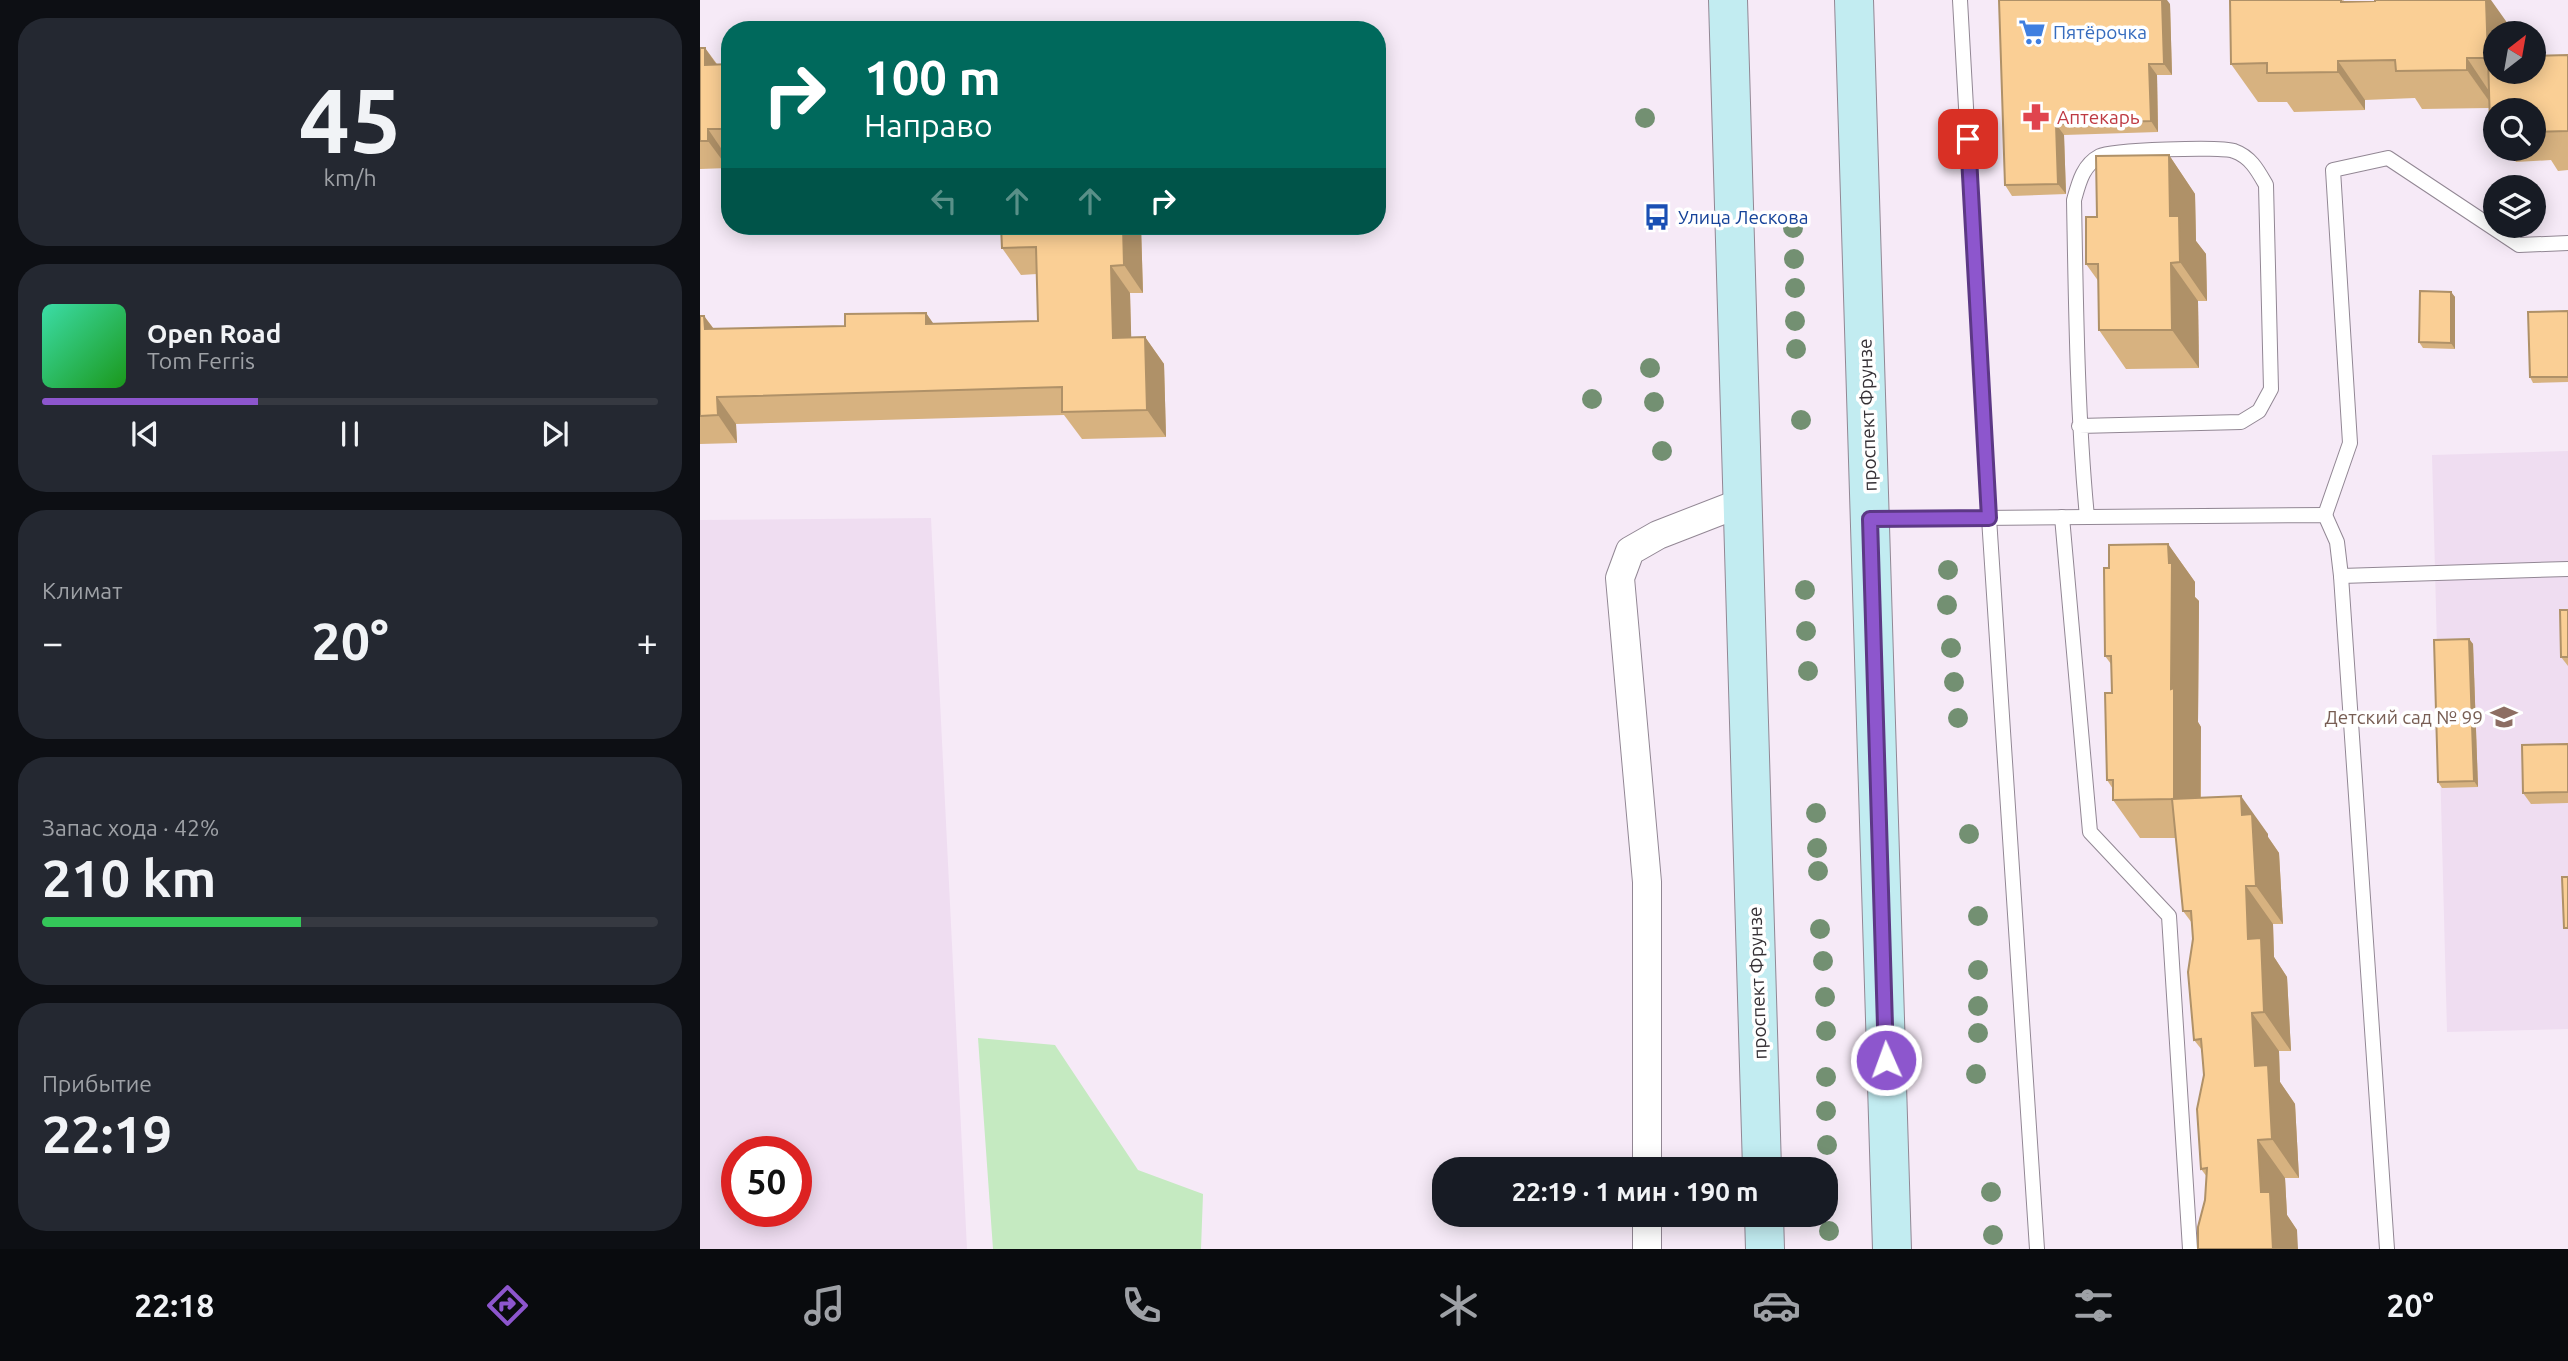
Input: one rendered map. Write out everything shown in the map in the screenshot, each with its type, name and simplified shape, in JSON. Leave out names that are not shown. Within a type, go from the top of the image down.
[{"type":"main road","name":"проспект Фрунзе","points":[[1728,0],[1762,1157]]},
{"type":"main road","name":"проспект Фрунзе","points":[[1854,0],[1892,1249]]},
{"type":"main road","points":[[1764,1227],[1765,1249]]},
{"type":"street","points":[[1647,1157],[1647,882],[1620,578],[1630,551],[1658,535],[1743,502]]},
{"type":"street","points":[[1647,1227],[1647,1249]]},
{"type":"lane","points":[[1960,0],[1989,518],[2037,1249]]},
{"type":"lane","points":[[2079,426],[2241,422],[2259,411],[2271,389],[2266,185],[2253,163],[2233,150],[2123,150],[2101,155],[2082,173],[2074,200],[2079,426],[2087,517]]},
{"type":"lane","points":[[2387,1249],[2341,576],[2337,542],[2325,515],[2350,443],[2333,170],[2388,158],[2519,245],[2568,243]]},
{"type":"lane","points":[[1870,519],[2325,515]]},
{"type":"lane","points":[[2062,517],[2090,832],[2169,916],[2190,1249]]},
{"type":"lane","points":[[2341,576],[2568,569]]},
{"type":"shaded area","name":"Детский сад № 99","points":[[2568,451],[2568,1029],[2447,1032],[2432,455]]},
{"type":"shaded area","points":[[931,518],[967,1249],[700,1249],[700,520]]},
{"type":"green space","points":[[978,1038],[1055,1045],[1138,1170],[1203,1194],[1201,1249],[993,1249]]},
{"type":"building","points":[[1999,0],[2162,0],[2164,64],[2149,64],[2151,121],[2056,124],[2058,184],[2005,185]]},
{"type":"building","points":[[2230,0],[2486,0],[2483,58],[2467,58],[2467,70],[2396,71],[2395,60],[2338,61],[2338,72],[2267,73],[2267,63],[2231,64]]},
{"type":"building","points":[[700,48],[705,48],[705,65],[721,64],[721,129],[708,129],[708,141],[700,141]]},
{"type":"building","points":[[2568,55],[2568,131],[2546,132],[2546,98],[2489,98],[2489,84],[2546,84],[2546,56]]},
{"type":"building","points":[[2169,155],[2170,216],[2179,216],[2180,262],[2171,263],[2172,330],[2099,330],[2098,264],[2086,264],[2086,217],[2097,217],[2096,156]]},
{"type":"building","points":[[1001,235],[1123,235],[1124,265],[1111,266],[1113,338],[1145,337],[1147,410],[1062,412],[1062,387],[717,397],[718,415],[700,416],[700,316],[704,316],[705,329],[845,326],[845,314],[926,313],[926,324],[1038,321],[1036,247],[1002,248]]},
{"type":"building","points":[[2420,291],[2451,292],[2451,343],[2419,342]]},
{"type":"building","points":[[2568,311],[2568,377],[2530,377],[2528,312]]},
{"type":"building","points":[[2168,544],[2169,563],[2172,563],[2174,799],[2113,800],[2113,780],[2107,780],[2105,693],[2112,693],[2111,656],[2105,656],[2104,568],[2109,568],[2109,545]]},
{"type":"building","points":[[2560,610],[2568,610],[2568,657],[2561,657]]},
{"type":"building","points":[[2469,639],[2474,781],[2438,782],[2434,640]]},
{"type":"building","points":[[2568,744],[2568,792],[2523,793],[2522,745]]},
{"type":"building","points":[[2241,796],[2242,815],[2252,814],[2256,886],[2246,886],[2248,939],[2261,938],[2264,1012],[2252,1013],[2255,1066],[2268,1065],[2272,1139],[2258,1140],[2261,1192],[2270,1192],[2273,1249],[2198,1249],[2198,1227],[2205,1200],[2207,1168],[2201,1169],[2197,1109],[2204,1075],[2201,1039],[2194,1040],[2188,972],[2193,939],[2191,911],[2183,911],[2172,799]]},
{"type":"building","points":[[2562,877],[2568,877],[2568,928],[2564,928]]},
{"type":"place","name":"Пятёрочка","points":[[2032,32]]},
{"type":"place","name":"Аптекарь","points":[[2036,117]]},
{"type":"place","name":"Улица Лескова","points":[[1657,217]]},
{"type":"place","name":"Детский сад № 99","points":[[2504,717]]},
{"type":"route","points":[[1886,1060],[1870,519],[1989,518],[1968,139]]}]
